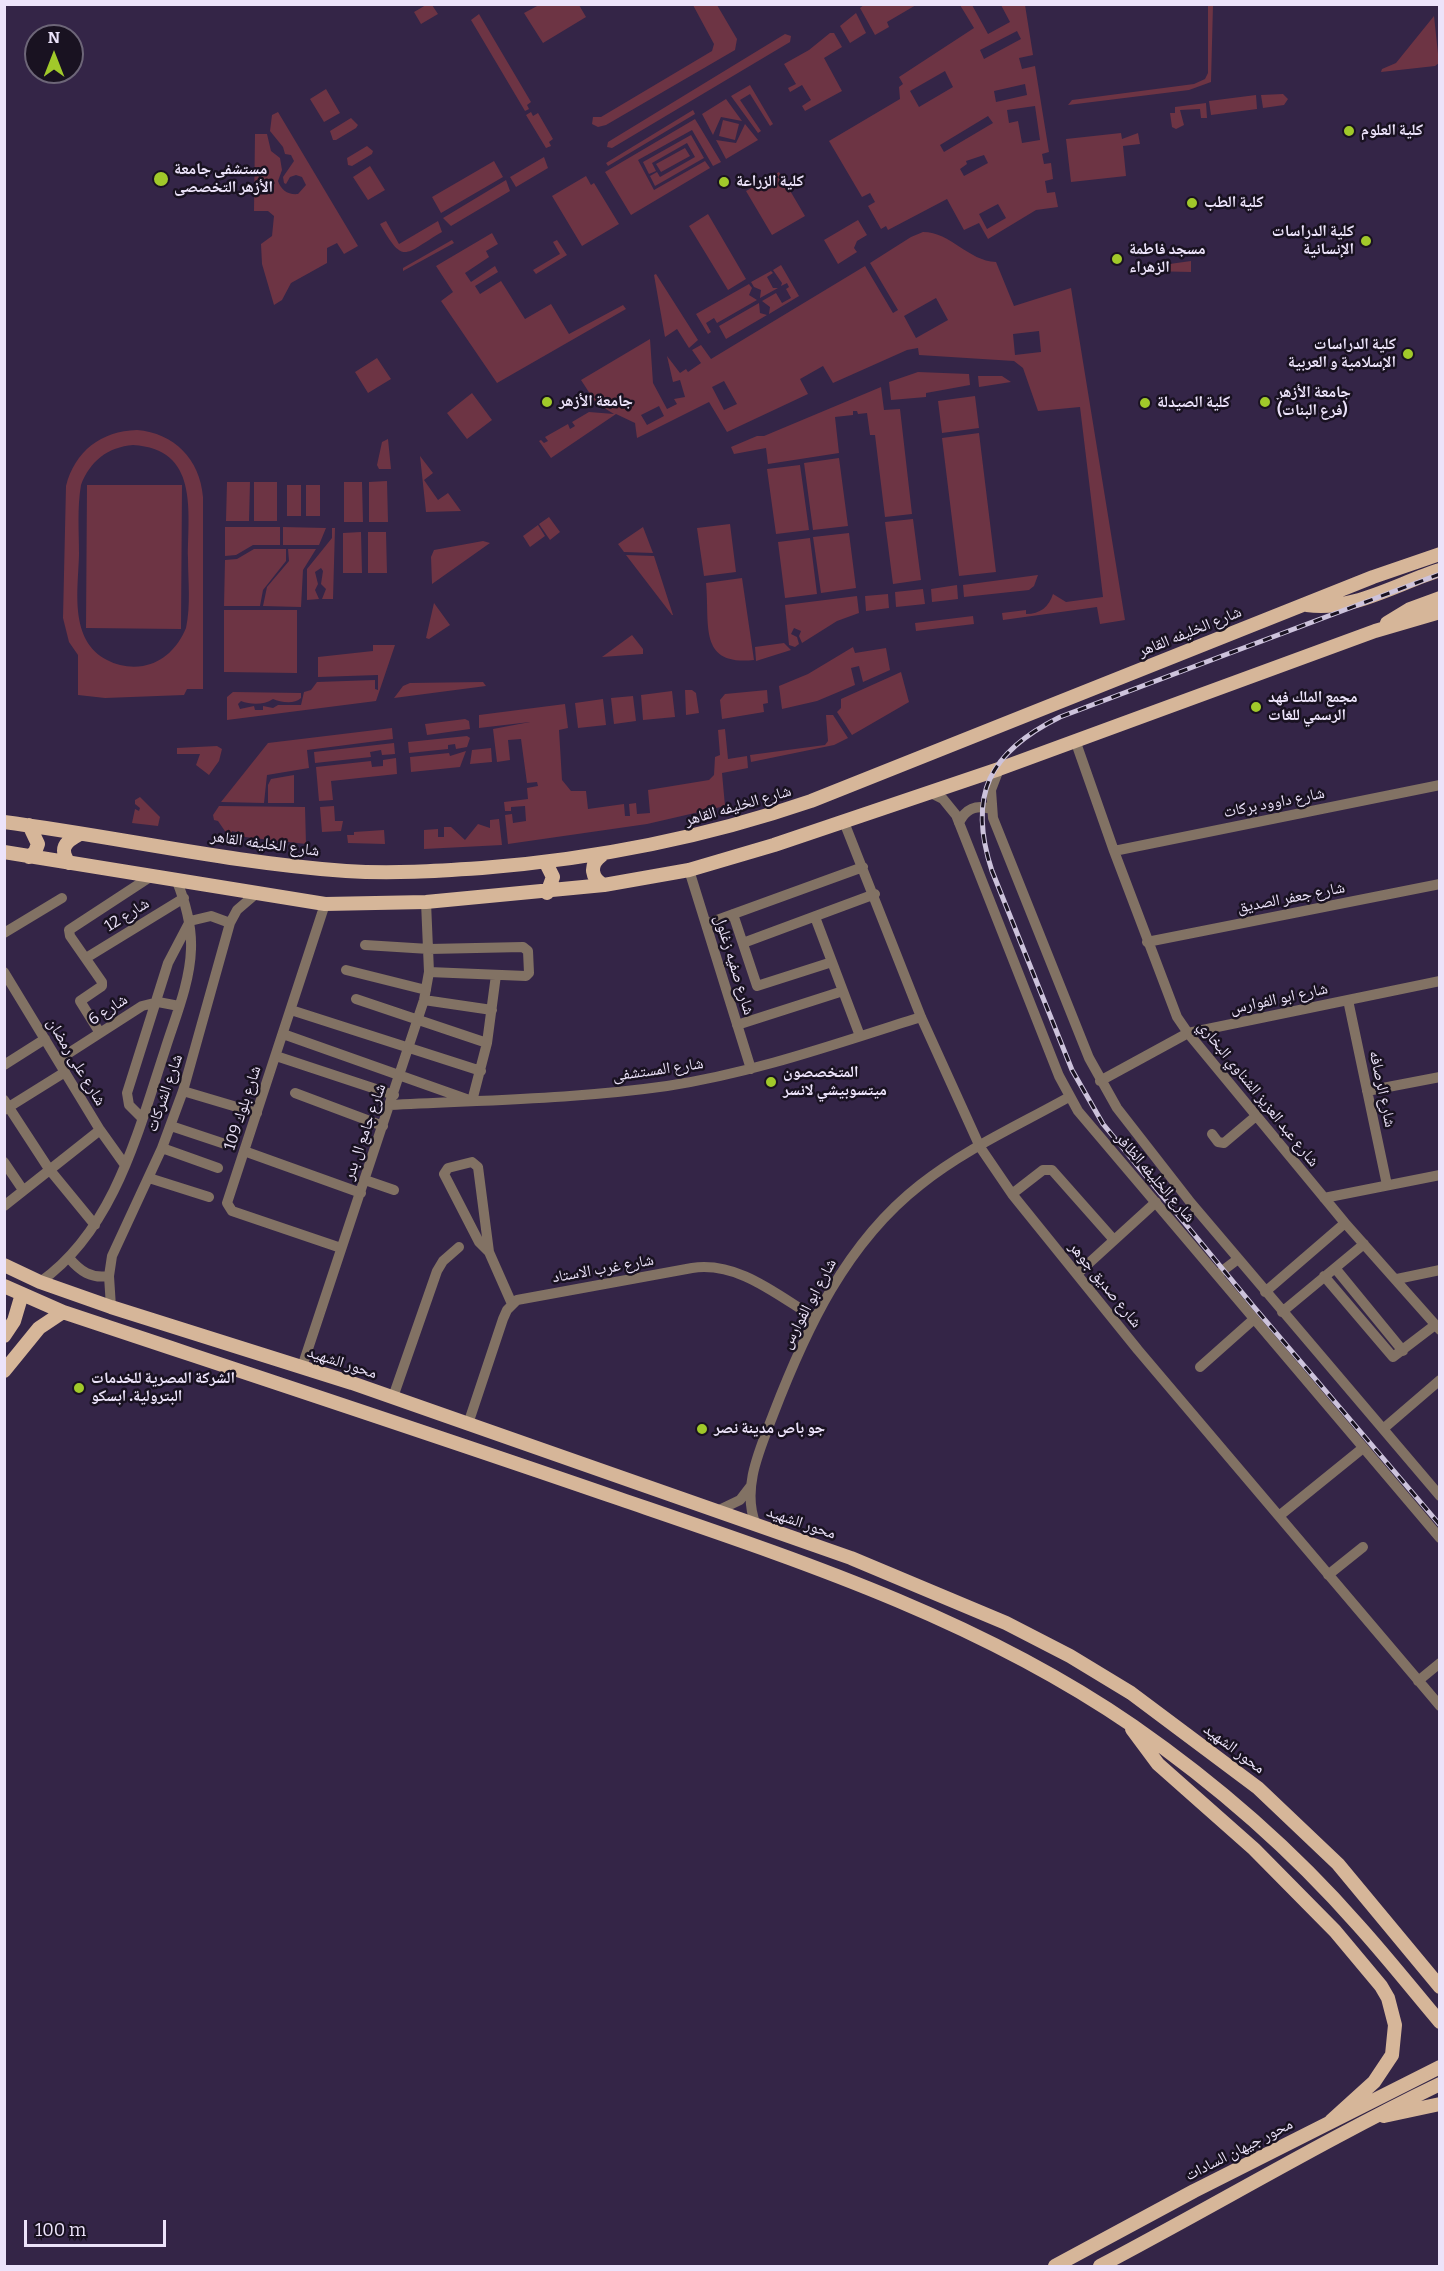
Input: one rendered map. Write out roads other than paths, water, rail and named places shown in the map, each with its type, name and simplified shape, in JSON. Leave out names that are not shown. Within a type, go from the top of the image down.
[{"type":"main road","name":"شارع الخليفه القاهر","points":[[4,822],[78,835],[346,871],[408,873],[546,863],[601,856],[726,829],[811,801],[1303,605],[1440,554]]},
{"type":"main road","points":[[1303,605],[1325,606],[1346,603],[1440,570]]},
{"type":"main road","points":[[1375,631],[1410,609],[1440,598]]},
{"type":"main road","points":[[4,852],[325,904],[426,902],[604,885],[689,870],[844,822],[999,769],[1375,631],[1440,612]]},
{"type":"main road","points":[[29,825],[38,844],[35,852],[29,856]]},
{"type":"main road","points":[[69,862],[63,854],[64,847],[67,842],[78,835]]},
{"type":"main road","points":[[601,856],[595,862],[593,874],[597,881],[604,885]]},
{"type":"main road","points":[[546,863],[553,877],[547,892]]},
{"type":"main road","name":"محور الشهيد","points":[[4,1265],[40,1282],[111,1307],[352,1383],[717,1511],[896,1575],[1006,1623],[1070,1656],[1131,1693],[1236,1769],[1301,1826],[1338,1864],[1440,1987]]},
{"type":"main road","points":[[4,1286],[63,1312],[868,1586],[988,1640],[1064,1682],[1130,1724],[1223,1795],[1289,1853],[1358,1924],[1440,2022]]},
{"type":"main road","points":[[4,1336],[14,1321],[22,1294]]},
{"type":"main road","points":[[7,1364],[39,1328],[63,1312]]},
{"type":"main road","points":[[318,1398],[324,1386],[322,1373]]},
{"type":"main road","points":[[340,1405],[341,1394],[352,1383]]},
{"type":"main road","points":[[1130,1724],[1158,1764],[1254,1849],[1335,1931],[1381,1986],[1388,1998],[1395,2025],[1392,2055],[1380,2075],[1331,2121]]},
{"type":"main road","name":"محور جيهان السادات","points":[[1055,2266],[1194,2191],[1440,2067]]},
{"type":"main road","name":"محور جيهان السادات","points":[[1100,2266],[1205,2211],[1373,2116],[1440,2084]]},
{"type":"main road","points":[[1373,2116],[1394,2115],[1440,2104]]},
{"type":"street","name":"شارع عبد العزيز الشناوي البخاري","points":[[1076,740],[1147,942],[1173,1008],[1188,1033],[1345,1223],[1438,1327]]},
{"type":"street","points":[[959,823],[964,814],[972,808],[981,806],[991,808],[991,790],[999,769]]},
{"type":"street","name":"شارع داوود بركات","points":[[1114,850],[1440,785]]},
{"type":"street","name":"شارع الخليفه الظافر","points":[[929,792],[948,804],[959,823],[1069,1097],[1087,1122],[1440,1538]]},
{"type":"street","name":"شارع الخليفه الظافر","points":[[991,808],[1100,1082],[1117,1108],[1265,1292],[1440,1496]]},
{"type":"street","name":"شارع صديق جوهر","points":[[844,822],[875,894],[921,1017],[980,1147],[1012,1194],[1077,1274],[1440,1706]]},
{"type":"street","points":[[706,924],[863,867]]},
{"type":"street","name":"شارع صفيه زغلول","points":[[689,870],[751,1069]]},
{"type":"street","points":[[100,1033],[80,1002],[102,984],[70,936],[70,927],[153,875]]},
{"type":"street","name":"شارع الشركات","points":[[40,1282],[69,1258],[95,1225],[124,1165],[142,1118],[179,1006],[191,957],[190,921],[176,879]]},
{"type":"street","name":"شارع جعفر الصديق","points":[[1147,942],[1440,884]]},
{"type":"street","name":"شارع الشركات","points":[[111,1307],[109,1276],[115,1246],[149,1178],[171,1126],[230,923],[237,910],[258,892]]},
{"type":"street","points":[[743,943],[875,894]]},
{"type":"street","points":[[4,933],[62,898]]},
{"type":"street","name":"شارع 12","points":[[86,958],[184,898]]},
{"type":"street","name":"شارع جامع ال بدر","points":[[302,1367],[410,1048],[425,995],[429,972],[426,902]]},
{"type":"street","name":"شارع بلوك 109","points":[[325,904],[227,1203],[229,1209],[342,1248]]},
{"type":"street","points":[[733,915],[757,986],[832,962]]},
{"type":"street","points":[[142,1118],[129,1106],[127,1093],[171,954],[190,921],[211,916],[230,923]]},
{"type":"street","points":[[814,917],[860,1036]]},
{"type":"street","points":[[365,945],[429,949],[526,948],[528,975],[429,972]]},
{"type":"street","points":[[346,970],[425,995],[492,1010]]},
{"type":"street","name":"شارع على رمضان","points":[[4,972],[99,1130],[124,1165]]},
{"type":"street","points":[[283,1034],[472,1101],[487,1043],[496,975]]},
{"type":"street","name":"شارع ابو الفوارس","points":[[1100,1082],[1188,1033],[1440,981]]},
{"type":"street","points":[[737,1025],[843,991]]},
{"type":"street","points":[[356,999],[487,1043]]},
{"type":"street","name":"شارع الرصافه","points":[[1348,1000],[1387,1185]]},
{"type":"street","name":"شارع 6","points":[[58,1060],[142,1006],[154,1002],[179,1006]]},
{"type":"street","points":[[291,1010],[481,1071]]},
{"type":"street","name":"شارع المستشفى","points":[[392,1100],[472,1101],[665,1086],[751,1069],[921,1017]]},
{"type":"street","points":[[4,1065],[45,1039]]},
{"type":"street","points":[[276,1056],[392,1100]]},
{"type":"street","points":[[65,1072],[6,1105],[49,1169],[95,1225]]},
{"type":"street","points":[[1368,1091],[1440,1077]]},
{"type":"street","points":[[183,1091],[257,1113]]},
{"type":"street","points":[[295,1093],[383,1126]]},
{"type":"street","name":"شارع ابو الفوارس","points":[[756,1525],[749,1502],[750,1486],[782,1391],[815,1318],[850,1258],[899,1203],[950,1164],[1069,1097]]},
{"type":"street","points":[[1212,1134],[1218,1142],[1227,1142],[1256,1116]]},
{"type":"street","points":[[171,1126],[225,1144]]},
{"type":"street","points":[[6,1200],[23,1190],[99,1130]]},
{"type":"street","points":[[162,1148],[218,1168]]},
{"type":"street","points":[[244,1151],[361,1193]]},
{"type":"street","points":[[4,1162],[23,1190]]},
{"type":"street","points":[[468,1425],[503,1319],[512,1304],[489,1252],[477,1165],[472,1162],[446,1169],[444,1176],[479,1242],[489,1252]]},
{"type":"street","points":[[1012,1194],[1042,1170],[1052,1170],[1114,1240]]},
{"type":"street","points":[[1324,1198],[1440,1175]]},
{"type":"street","points":[[149,1178],[209,1197]]},
{"type":"street","points":[[365,1180],[394,1190]]},
{"type":"street","points":[[1077,1274],[1156,1202]]},
{"type":"street","points":[[1265,1292],[1345,1223]]},
{"type":"street","points":[[1282,1312],[1364,1244]]},
{"type":"street","points":[[393,1397],[437,1271],[459,1247]]},
{"type":"street","points":[[69,1258],[84,1273],[96,1277],[109,1276]]},
{"type":"street","points":[[1217,1275],[1238,1259]]},
{"type":"street","name":"شارع غرب الاستاد","points":[[512,1304],[524,1298],[718,1266],[742,1275],[815,1318]]},
{"type":"street","points":[[1335,1268],[1403,1351]]},
{"type":"street","points":[[1397,1279],[1440,1270]]},
{"type":"street","points":[[1324,1276],[1391,1356],[1396,1357],[1438,1327]]},
{"type":"street","points":[[1200,1366],[1254,1319]]},
{"type":"street","points":[[1383,1429],[1440,1380]]},
{"type":"street","points":[[1279,1516],[1363,1448]]},
{"type":"street","name":"شارع ابو الفوارس","points":[[717,1511],[740,1500],[750,1486]]},
{"type":"street","points":[[1328,1575],[1363,1547]]},
{"type":"street","points":[[1418,1681],[1440,1663]]},
{"type":"railway","points":[[1440,574],[1060,717],[1016,745],[1001,761],[990,779],[984,798],[982,820],[992,871],[1072,1070],[1103,1124],[1254,1307],[1440,1525]]},
{"type":"place","name":"كلية العلوم","points":[[1349,131]]},
{"type":"place","name":"مستشفى جامعة الأزهر التخصصى","points":[[161,179]]},
{"type":"place","name":"كلية الزراعة","points":[[724,182]]},
{"type":"place","name":"كلية الطب","points":[[1192,203]]},
{"type":"place","name":"كلية الدراسات الإنسانية","points":[[1366,241]]},
{"type":"place","name":"مسجد فاطمة الزهراء","points":[[1117,259]]},
{"type":"place","name":"كلية الدراسات الإسلامية و العربية","points":[[1408,354]]},
{"type":"place","name":"جامعة الأزهر","points":[[547,402]]},
{"type":"place","name":"جامعة الأزهر (فرع البنات)","points":[[1265,402]]},
{"type":"place","name":"كلية الصيدلة","points":[[1145,403]]},
{"type":"place","name":"مجمع الملك فهد الرسمي للغات","points":[[1256,707]]},
{"type":"place","name":"المتخصصون ميتسوبيشي لانسر","points":[[771,1082]]},
{"type":"place","name":"الشركة المصرية للخدمات البترولية. ابسكو","points":[[79,1388]]},
{"type":"place","name":"جو باص مدينة نصر","points":[[702,1429]]}]
